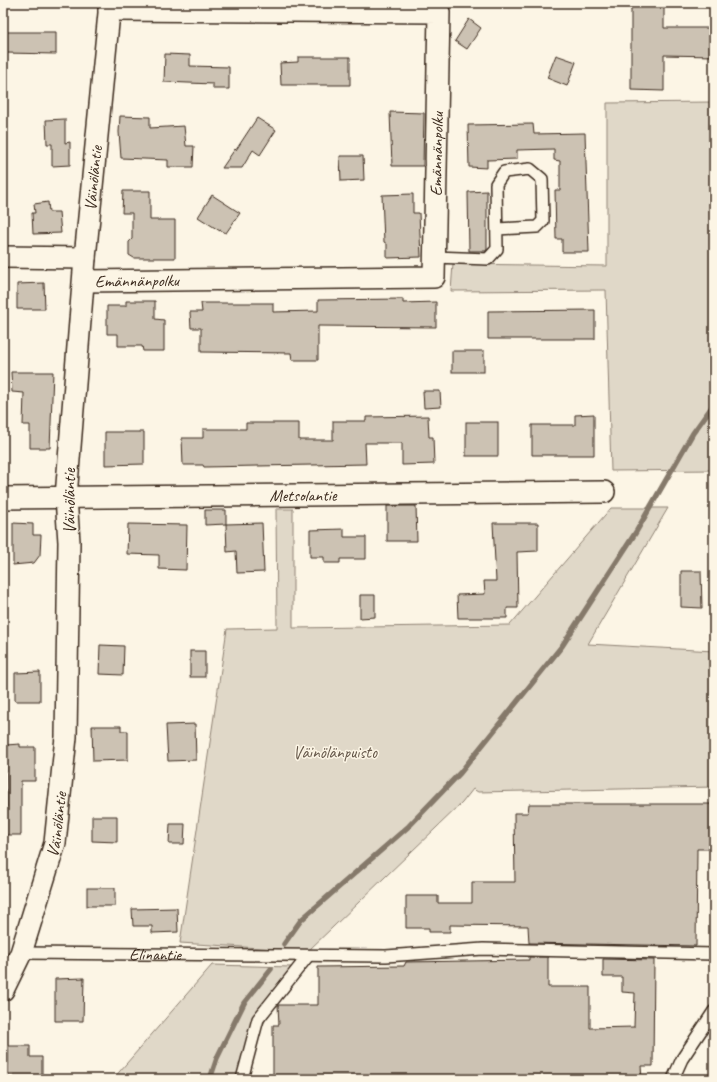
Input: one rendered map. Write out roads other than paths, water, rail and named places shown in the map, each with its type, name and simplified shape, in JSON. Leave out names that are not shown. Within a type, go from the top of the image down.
[{"type":"street","name":"Emännänpolku","points":[[85,281],[434,277],[439,12],[109,7]]},
{"type":"street","name":"Väinöläntie","points":[[3,990],[12,953],[55,843],[66,737],[69,542],[66,497],[85,281],[85,258],[109,7]]},
{"type":"street","points":[[3,257],[85,258]]},
{"type":"street","name":"Metsolantie","points":[[3,498],[604,492]]},
{"type":"lane","points":[[434,257],[488,259],[497,249],[496,184],[504,172],[530,169],[542,179],[543,221],[537,227],[497,229]]},
{"type":"lane","name":"Elinantie","points":[[12,953],[386,956],[483,949],[714,954]]},
{"type":"lane","points":[[242,1079],[258,1019],[308,956]]},
{"type":"lane","points":[[674,1079],[682,1059],[714,1010]]},
{"type":"waterway","points":[[284,944],[301,920],[409,826],[460,773],[562,646],[636,532],[693,433],[714,404]]},
{"type":"waterway","points":[[210,1079],[217,1058],[244,1003],[271,969]]},
{"type":"park label","name":"Väinölänpuisto","points":[[335,752]]}]
